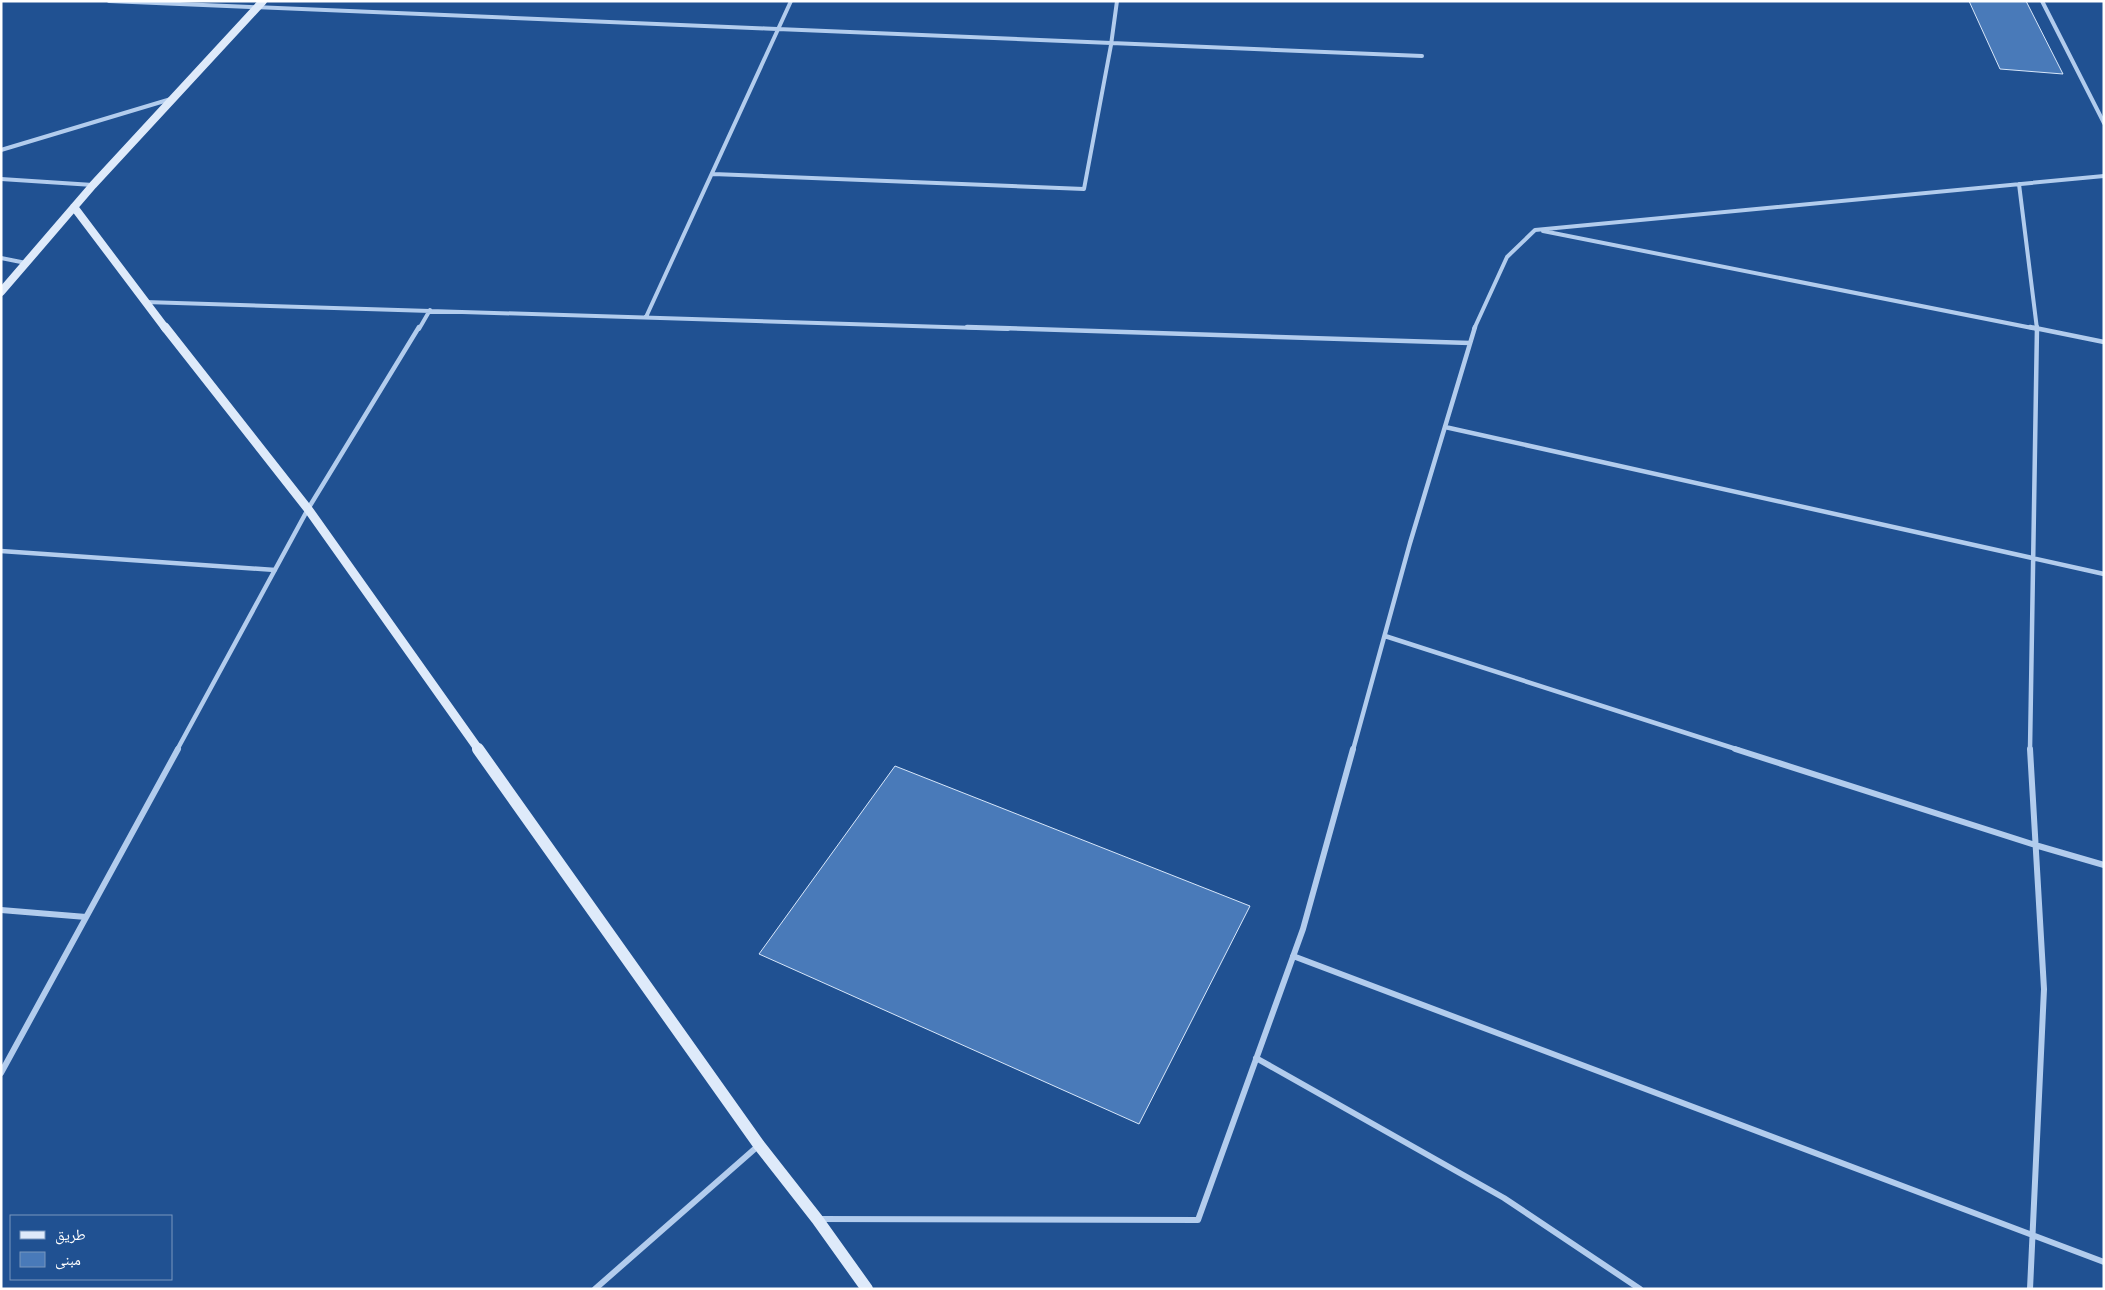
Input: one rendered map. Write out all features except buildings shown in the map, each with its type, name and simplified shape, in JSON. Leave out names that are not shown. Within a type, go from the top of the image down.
[{"type":"main road","points":[[1,292],[93,185],[261,4]]},
{"type":"main road","points":[[74,207],[145,302],[308,509],[758,1145],[817,1219],[867,1289]]},
{"type":"street","points":[[109,1],[261,4],[1111,45],[1422,56]]},
{"type":"street","points":[[646,317],[780,30],[791,1]]},
{"type":"street","points":[[713,174],[1084,189],[1111,45],[1117,1]]},
{"type":"street","points":[[2042,1],[2104,123]]},
{"type":"street","points":[[1,150],[171,99]]},
{"type":"street","points":[[817,1219],[1198,1220],[1303,929],[1385,636],[1477,320],[1507,257],[1536,230],[2104,176]]},
{"type":"street","points":[[1,179],[93,185]]},
{"type":"street","points":[[2019,184],[2037,329],[2029,739],[2044,989],[2030,1289]]},
{"type":"street","points":[[1536,230],[2104,342]]},
{"type":"street","points":[[1,258],[26,263]]},
{"type":"street","points":[[145,302],[1470,343]]},
{"type":"street","points":[[1,1073],[308,509],[430,310]]},
{"type":"street","points":[[1445,427],[2104,574]]},
{"type":"street","points":[[1,551],[275,570]]},
{"type":"street","points":[[1385,636],[2035,845],[2104,864]]},
{"type":"street","points":[[1,910],[86,917]]},
{"type":"street","points":[[1293,956],[2104,1262]]},
{"type":"street","points":[[1256,1058],[1504,1198],[1640,1289]]},
{"type":"street","points":[[595,1289],[758,1145]]}]
